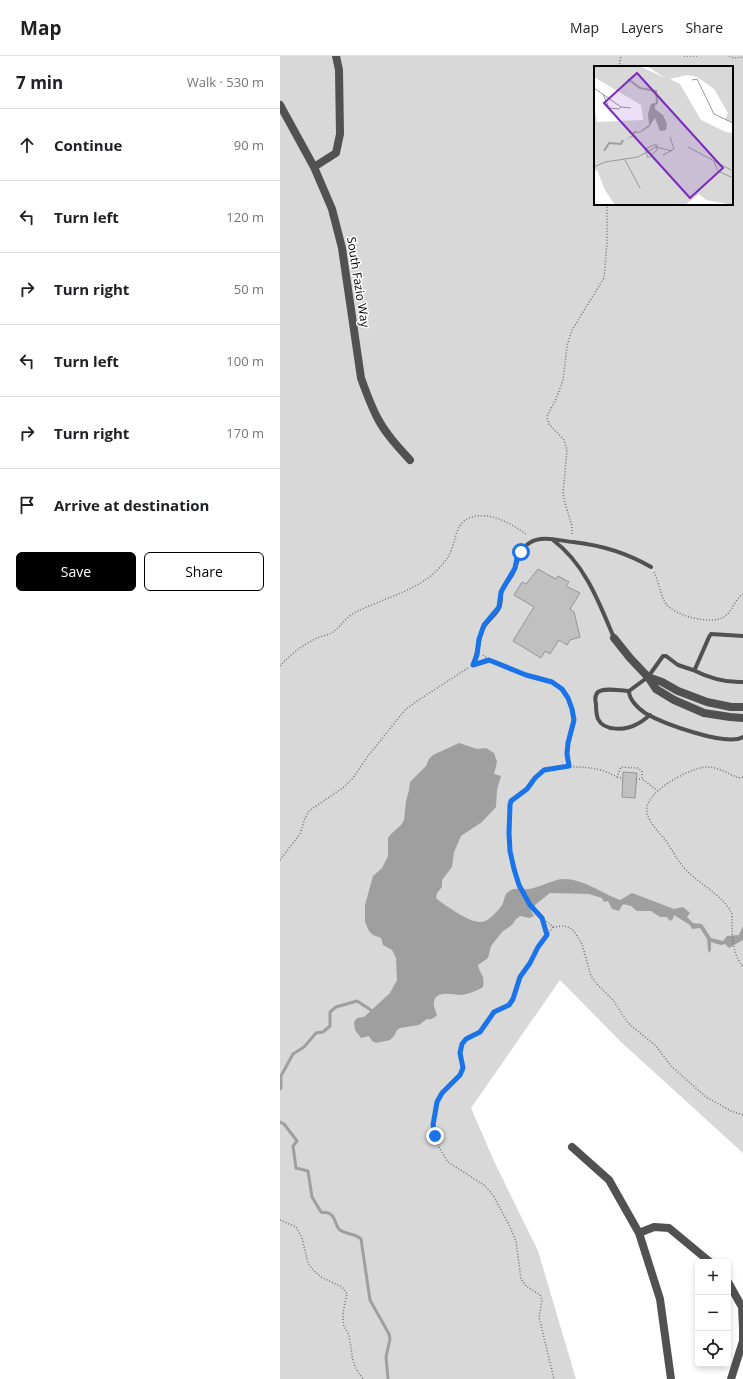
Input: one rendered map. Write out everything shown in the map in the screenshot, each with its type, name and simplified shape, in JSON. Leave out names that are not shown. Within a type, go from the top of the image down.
[{"type":"street","points":[[314,167],[336,154],[340,134],[339,70],[336,56]]},
{"type":"street","name":"South Fazio Way","points":[[280,105],[314,167],[332,209],[342,248],[361,378],[378,419],[390,438],[410,460]]},
{"type":"street","points":[[614,638],[648,677],[656,689],[674,700],[704,712],[743,718]]},
{"type":"street","points":[[648,677],[707,702],[731,707],[743,707]]},
{"type":"street","points":[[572,1146],[609,1180],[639,1232],[660,1299],[670,1379]]},
{"type":"street","points":[[639,1232],[654,1227],[670,1228],[706,1259]]},
{"type":"street","points":[[730,1379],[743,1341],[742,1307],[731,1287]]},
{"type":"lane","points":[[473,665],[477,655],[479,639],[484,625],[499,607],[501,592],[515,568],[517,558],[533,540],[572,542],[607,549],[632,557],[651,567]]},
{"type":"lane","points":[[552,540],[570,556],[590,583],[614,638]]},
{"type":"lane","points":[[693,670],[695,669],[709,637],[712,634],[743,636]]},
{"type":"lane","points":[[650,715],[637,724],[627,728],[608,727],[597,718],[595,701],[596,696],[598,693],[605,690],[629,691],[648,677],[663,656],[666,656],[678,665],[709,678],[731,682],[743,682]]},
{"type":"lane","points":[[629,691],[629,696],[634,703],[645,712],[680,729],[736,740],[743,737]]},
{"type":"path","points":[[619,66],[621,56]]},
{"type":"path","points":[[684,56],[698,56]]},
{"type":"path","points":[[729,56],[734,58],[743,57]]},
{"type":"path","points":[[572,542],[572,526],[563,493],[567,450],[564,440],[549,424],[547,418],[563,380],[567,346],[572,330],[604,278],[607,243],[607,205]]},
{"type":"path","points":[[281,665],[291,654],[314,639],[332,633],[354,612],[408,588],[432,575],[448,557],[453,547],[458,529],[462,522],[468,518],[485,516],[497,518],[520,530],[533,540]]},
{"type":"path","points":[[651,567],[670,609],[687,616],[710,621],[718,620],[725,617],[732,610],[737,599],[743,594]]},
{"type":"path","points":[[280,860],[300,834],[309,811],[344,787],[353,778],[362,763],[405,710],[416,701],[473,665],[489,660],[526,675],[552,682],[562,689],[568,698],[574,720],[568,743],[567,754],[569,766]]},
{"type":"path","points":[[553,928],[530,905],[519,885],[516,876],[510,851],[509,833],[511,801],[527,789],[535,778],[544,770],[569,766],[590,767],[623,778]]},
{"type":"path","points":[[617,777],[621,767],[637,768],[642,771],[642,779]]},
{"type":"path","points":[[743,777],[739,778],[717,769],[704,767],[682,776],[658,791],[647,807],[647,814],[686,870],[725,904],[732,913],[733,947],[743,966]]},
{"type":"path","points":[[636,779],[642,779],[658,791]]},
{"type":"path","points":[[542,918],[547,935]]},
{"type":"path","points":[[554,1379],[539,1317],[542,1301],[540,1295],[529,1288],[522,1279],[516,1241],[510,1226],[493,1195],[484,1185],[455,1168],[448,1162],[438,1146],[433,1125],[437,1102],[442,1093],[460,1075],[463,1068],[460,1053],[462,1044],[466,1039],[480,1032],[494,1012],[509,1005],[513,999],[520,977],[530,963],[538,947],[553,928],[564,926],[574,931],[582,944],[591,976],[613,1000],[628,1023],[656,1046],[671,1066],[706,1097],[743,1116]]},
{"type":"path","points":[[280,1220],[296,1228],[302,1238],[308,1263],[314,1271],[321,1277],[342,1287],[347,1294],[344,1324],[349,1336],[352,1360],[363,1379]]},
{"type":"shaded area","points":[[280,56],[743,56],[743,1153],[621,1042],[560,980],[471,1108],[494,1161],[538,1251],[576,1379],[280,1379]]},
{"type":"shaded area","points":[[459,743],[477,749],[486,748],[494,753],[497,762],[494,774],[501,776],[497,790],[496,807],[482,822],[461,836],[454,852],[452,867],[442,880],[442,887],[437,893],[436,898],[445,905],[470,920],[484,922],[498,910],[503,904],[506,894],[511,890],[533,888],[560,879],[571,880],[578,881],[620,900],[632,893],[674,909],[683,907],[690,913],[687,917],[693,923],[702,924],[711,938],[723,941],[727,936],[739,935],[743,926],[743,940],[729,948],[725,944],[721,945],[711,942],[711,950],[709,953],[707,939],[700,928],[692,929],[690,925],[674,915],[673,919],[670,921],[667,917],[660,917],[651,911],[637,911],[631,906],[623,904],[619,911],[612,909],[608,901],[604,902],[602,898],[589,894],[550,893],[536,904],[531,911],[534,916],[530,918],[520,916],[513,924],[502,932],[491,946],[488,958],[478,965],[483,977],[483,987],[465,994],[439,995],[434,1001],[434,1007],[437,1015],[435,1017],[432,1019],[427,1019],[419,1025],[400,1028],[390,1040],[376,1043],[372,1041],[369,1036],[361,1038],[355,1030],[354,1022],[357,1018],[364,1017],[390,993],[397,980],[396,958],[392,950],[383,945],[381,938],[373,935],[369,931],[365,922],[365,905],[373,876],[382,868],[388,856],[388,838],[404,820],[410,782],[426,766],[429,759],[433,755]]},
{"type":"building","points":[[538,569],[556,579],[558,576],[569,582],[566,586],[580,593],[570,609],[574,612],[580,637],[570,640],[567,645],[559,640],[550,654],[545,651],[541,658],[513,641],[534,607],[514,595],[522,582],[526,584]]},
{"type":"building","points":[[623,772],[637,773],[635,798],[622,797]]},
{"type":"waterway","points":[[280,1089],[281,1076],[293,1054],[304,1047],[316,1033],[323,1032],[330,1026],[330,1012],[336,1007],[357,1001],[374,1012]]},
{"type":"waterway","points":[[280,1122],[284,1124],[297,1141],[293,1146],[296,1168],[308,1171],[312,1197],[321,1212],[332,1215],[340,1230],[361,1239],[370,1300],[389,1334],[390,1339],[386,1357],[388,1379]]},
{"type":"route","points":[[435,1136],[433,1125],[437,1102],[442,1093],[460,1075],[463,1068],[460,1053],[462,1044],[466,1039],[480,1032],[494,1012],[509,1005],[513,999],[520,977],[547,935],[542,918],[524,896],[514,869],[510,851],[510,805],[511,801],[527,789],[535,778],[544,770],[569,766],[567,754],[570,733],[574,720],[572,709],[568,698],[562,689],[552,682],[526,675],[489,660],[473,665],[477,655],[479,639],[484,625],[497,611],[501,602],[501,592],[512,575],[517,558],[521,552]]}]
